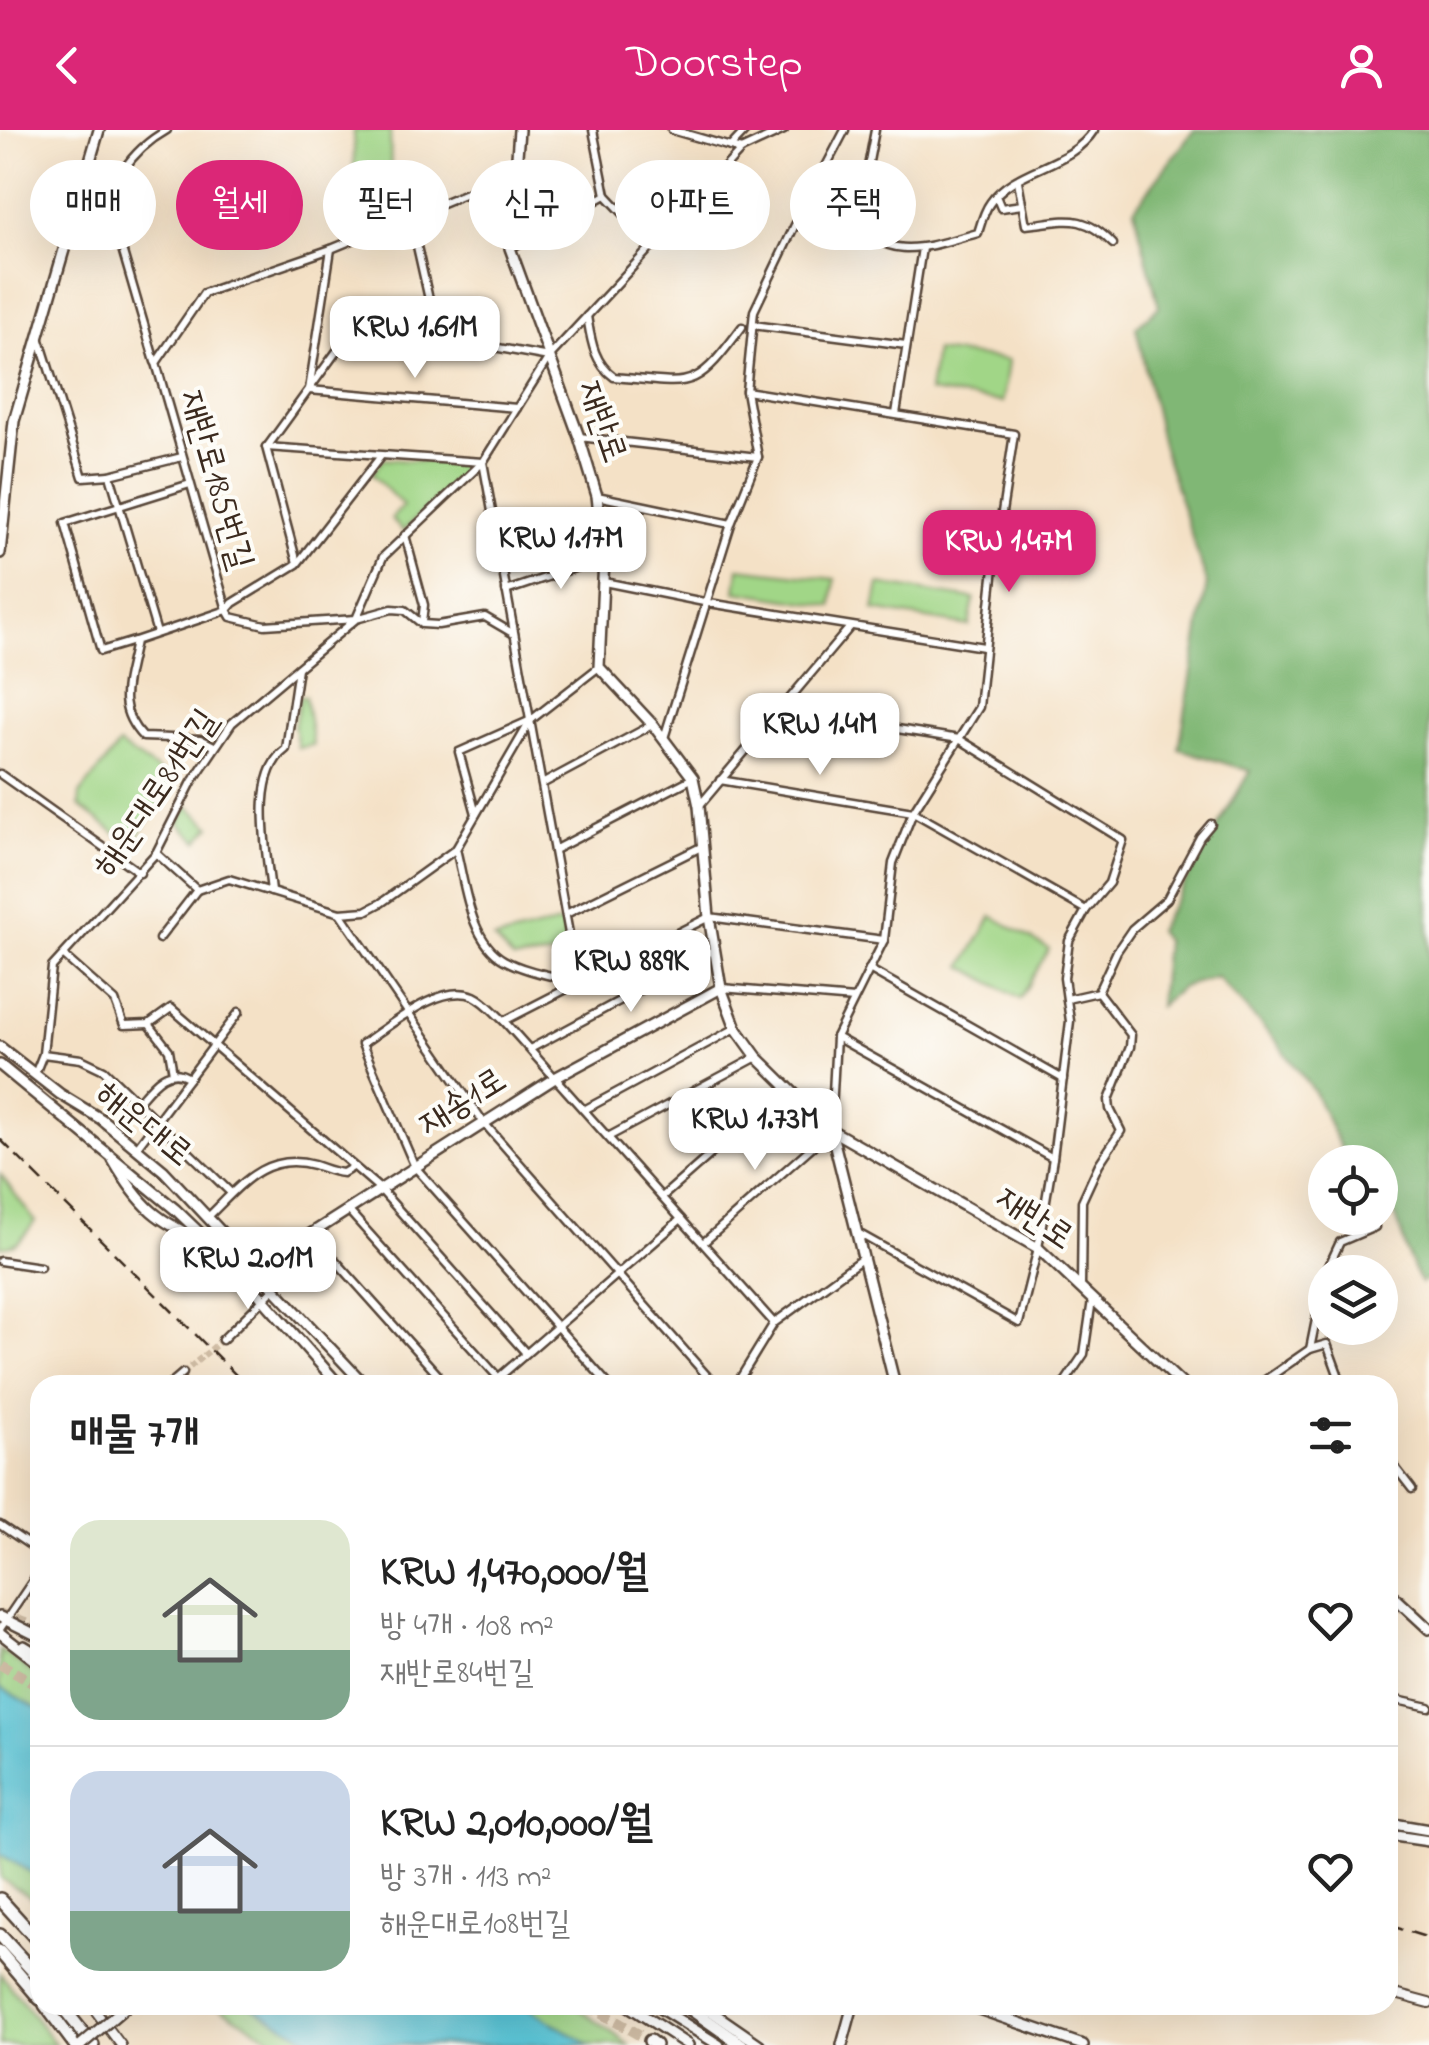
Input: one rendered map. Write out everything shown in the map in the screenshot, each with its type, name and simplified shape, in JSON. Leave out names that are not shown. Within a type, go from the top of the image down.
[{"type":"highway","points":[[0,1899],[30,1932]]},
{"type":"highway","points":[[0,1935],[30,1968]]},
{"type":"highway","points":[[0,1952],[30,1988]]},
{"type":"highway","points":[[53,2015],[78,2045]]},
{"type":"highway","points":[[69,2015],[94,2045]]},
{"type":"highway","points":[[699,2015],[742,2045]]},
{"type":"main road","points":[[90,160],[99,130]]},
{"type":"main road","name":"재반로","points":[[517,160],[519,130]]},
{"type":"main road","points":[[0,553],[14,422],[64,250]]},
{"type":"main road","name":"재반로","points":[[511,250],[597,496],[604,558],[599,667],[653,724],[693,778],[714,950],[721,988],[736,1028],[756,1058],[831,1130],[1038,1248],[1172,1375]]},
{"type":"main road","name":"재송1로","points":[[243,1278],[555,1078],[721,988]]},
{"type":"main road","name":"해운대로","points":[[0,1047],[137,1147],[356,1375]]},
{"type":"main road","name":"해운대로","points":[[0,1064],[144,1180],[214,1247],[330,1375]]},
{"type":"main road","points":[[831,1130],[893,1375]]},
{"type":"main road","points":[[112,1158],[134,1196],[168,1226],[214,1247]]},
{"type":"main road","points":[[1398,1601],[1429,1630]]},
{"type":"main road","points":[[1,1627],[30,1636]]},
{"type":"main road","points":[[1,1627],[30,1649]]},
{"type":"main road","points":[[1,1627],[30,1655]]},
{"type":"main road","points":[[1398,1825],[1429,1830]]},
{"type":"main road","points":[[1398,1836],[1429,1841]]},
{"type":"main road","points":[[78,2045],[116,2015]]},
{"type":"main road","points":[[642,2015],[688,2045]]},
{"type":"main road","points":[[671,2015],[719,2045]]},
{"type":"main road","points":[[716,2015],[760,2045]]},
{"type":"main road","points":[[842,2045],[850,2015]]},
{"type":"main road","points":[[996,2015],[1083,2045]]},
{"type":"street","points":[[131,160],[167,130]]},
{"type":"street","points":[[593,130],[606,195],[615,205]]},
{"type":"street","points":[[672,130],[741,150],[784,130]]},
{"type":"street","points":[[730,147],[746,130]]},
{"type":"street","points":[[664,738],[732,524],[758,457],[746,391],[754,311],[846,130]]},
{"type":"street","points":[[875,130],[859,214],[874,239],[902,249],[978,233],[984,213],[996,196],[1075,152],[1094,130]]},
{"type":"street","name":"해운대로81번길","points":[[732,160],[741,150]]},
{"type":"street","points":[[1018,181],[1026,225],[1080,221],[1092,224],[1112,244]]},
{"type":"street","points":[[595,201],[606,195]]},
{"type":"street","points":[[996,196],[1001,208],[1022,205]]},
{"type":"street","points":[[896,414],[922,247]]},
{"type":"street","points":[[122,250],[156,363]]},
{"type":"street","name":"재반로185번길","points":[[227,610],[156,363],[204,293],[325,250]]},
{"type":"street","points":[[331,250],[309,390],[517,408]]},
{"type":"street","points":[[418,250],[437,335]]},
{"type":"street","name":"해운대로81번길","points":[[36,1074],[52,967],[156,853],[214,746],[232,723],[356,619],[383,557],[482,462],[548,357],[648,250]]},
{"type":"street","points":[[587,316],[592,348],[606,372],[614,377],[680,383],[710,369],[742,327]]},
{"type":"street","name":"재반로","points":[[266,448],[347,338],[371,325],[548,357]]},
{"type":"street","points":[[753,325],[906,345]]},
{"type":"street","points":[[38,334],[83,477],[110,475],[182,457]]},
{"type":"street","points":[[702,1243],[831,1130],[836,1037],[884,940],[892,863],[913,812],[980,707],[984,647],[1014,434],[746,391]]},
{"type":"street","points":[[579,437],[758,457]]},
{"type":"street","points":[[297,564],[266,448],[482,462],[578,983]]},
{"type":"street","points":[[190,484],[65,524],[101,651],[227,610],[232,603],[297,564],[382,455]]},
{"type":"street","points":[[110,475],[157,633]]},
{"type":"street","points":[[597,496],[732,524]]},
{"type":"street","points":[[405,535],[424,605],[422,624]]},
{"type":"street","points":[[506,591],[604,558]]},
{"type":"street","points":[[604,582],[984,647]]},
{"type":"street","points":[[227,610],[231,617],[265,626],[356,619],[392,609],[405,610],[422,624],[484,617],[514,634]]},
{"type":"street","points":[[699,806],[850,627]]},
{"type":"street","points":[[135,640],[124,703],[128,720],[143,738],[200,739],[214,746]]},
{"type":"street","points":[[477,815],[459,752],[531,720],[599,667]]},
{"type":"street","points":[[270,892],[266,774],[274,758],[286,749],[298,668]]},
{"type":"street","points":[[780,710],[959,739],[1123,840],[1109,884],[1086,910],[1069,941],[1064,978],[1070,1020],[1053,1158],[1038,1248],[1018,1323],[857,1233]]},
{"type":"street","points":[[159,938],[197,890],[228,879],[340,913],[366,911],[381,903],[456,849],[531,720]]},
{"type":"street","points":[[542,784],[653,724]]},
{"type":"street","points":[[0,774],[140,874]]},
{"type":"street","points":[[554,850],[693,778]]},
{"type":"street","points":[[720,780],[913,812],[1086,910]]},
{"type":"street","points":[[1098,992],[1132,929],[1167,899],[1211,824]]},
{"type":"street","points":[[566,914],[702,846]]},
{"type":"street","points":[[456,849],[477,928],[495,954],[507,962],[578,983]]},
{"type":"street","points":[[156,853],[197,890]]},
{"type":"street","points":[[340,913],[484,1123],[706,1375]]},
{"type":"street","points":[[504,1021],[709,916],[884,940]]},
{"type":"street","points":[[530,1049],[714,950]]},
{"type":"street","points":[[63,956],[116,1001],[124,1025],[149,1024],[172,1008],[215,1044],[380,1189],[526,1353]]},
{"type":"street","points":[[869,970],[1062,1079]]},
{"type":"street","points":[[721,988],[854,999]]},
{"type":"street","points":[[599,1375],[414,1167],[362,1044],[443,994],[462,992],[478,998],[504,1021],[774,1323]]},
{"type":"street","points":[[1067,999],[1098,992]]},
{"type":"street","points":[[1081,1287],[1082,1201],[1121,1130],[1109,1100],[1130,1047],[1131,1034],[1098,992]]},
{"type":"street","points":[[137,1147],[239,1012]]},
{"type":"street","points":[[149,1024],[169,1050],[174,1073]]},
{"type":"street","points":[[584,1110],[736,1028]]},
{"type":"street","points":[[836,1037],[1053,1158]]},
{"type":"street","points":[[42,1054],[81,1059],[104,1070],[231,1193]]},
{"type":"street","points":[[608,1137],[756,1058]]},
{"type":"street","points":[[136,1103],[168,1073],[181,1072],[189,1078]]},
{"type":"street","points":[[662,1197],[786,1088]]},
{"type":"street","points":[[208,1217],[248,1177],[270,1164],[289,1162],[343,1173],[353,1167]]},
{"type":"street","points":[[348,1210],[495,1375]]},
{"type":"street","points":[[501,1375],[682,1219]]},
{"type":"street","points":[[312,1233],[438,1375]]},
{"type":"street","points":[[1334,1255],[1340,1242],[1356,1235]]},
{"type":"street","points":[[742,1375],[774,1323],[864,1258]]},
{"type":"street","points":[[0,1261],[40,1267]]},
{"type":"street","points":[[222,1340],[274,1288]]},
{"type":"street","points":[[1070,1375],[1084,1354],[1092,1299]]},
{"type":"street","points":[[1272,1375],[1310,1348],[1327,1344],[1338,1375]]},
{"type":"street","points":[[1398,1471],[1412,1489]]},
{"type":"street","points":[[0,1525],[30,1545]]},
{"type":"street","points":[[1,1627],[30,1585]]},
{"type":"street","points":[[1398,1700],[1429,1706]]},
{"type":"street","points":[[1398,1995],[1429,2003]]},
{"type":"street","points":[[98,2015],[121,2045]]},
{"type":"green space","points":[[354,130],[390,130],[391,160],[354,160]]},
{"type":"green space","points":[[1194,130],[1429,130],[1429,1279],[1421,1283],[1398,1222],[1398,1145],[1339,1145],[1314,1092],[1277,1042],[1216,977],[1182,987],[1159,1006],[1165,942],[1157,931],[1250,771],[1179,749],[1207,583],[1162,445],[1136,327],[1159,307],[1134,209]]},
{"type":"green space","points":[[935,351],[1008,360],[1003,402],[929,392]]},
{"type":"green space","points":[[383,459],[474,464],[403,531],[391,519],[403,506],[372,474]]},
{"type":"green space","points":[[739,568],[835,579],[832,606],[736,591]]},
{"type":"green space","points":[[879,584],[974,599],[969,626],[874,610]]},
{"type":"green space","points":[[300,696],[305,696],[313,745],[298,748],[294,726]]},
{"type":"green space","points":[[119,745],[174,781],[132,845],[79,806],[80,794]]},
{"type":"green space","points":[[188,806],[211,826],[198,841],[179,823]]},
{"type":"green space","points":[[992,916],[1049,949],[1020,999],[963,966]]},
{"type":"green space","points":[[563,922],[567,954],[514,960],[494,940]]},
{"type":"green space","points":[[0,1174],[35,1221],[20,1240],[7,1246],[0,1246]]},
{"type":"green space","points":[[0,1650],[30,1671],[30,1897],[0,1878]]},
{"type":"green space","points":[[0,1973],[56,2045],[0,2045]]},
{"type":"green space","points":[[232,2015],[588,2015],[629,2045],[284,2045]]},
{"type":"water","points":[[0,1687],[30,1704],[30,1872],[0,1854]]},
{"type":"water","points":[[266,2015],[539,2015],[590,2045],[319,2045]]},
{"type":"tunnel","points":[[183,1373],[222,1340]]},
{"type":"tunnel","points":[[0,1614],[30,1625]]},
{"type":"tunnel","points":[[0,1664],[30,1681]]},
{"type":"tunnel","points":[[604,2015],[650,2041]]},
{"type":"railway","points":[[0,1139],[236,1375]]},
{"type":"railway","points":[[1398,1928],[1429,1938]]}]
